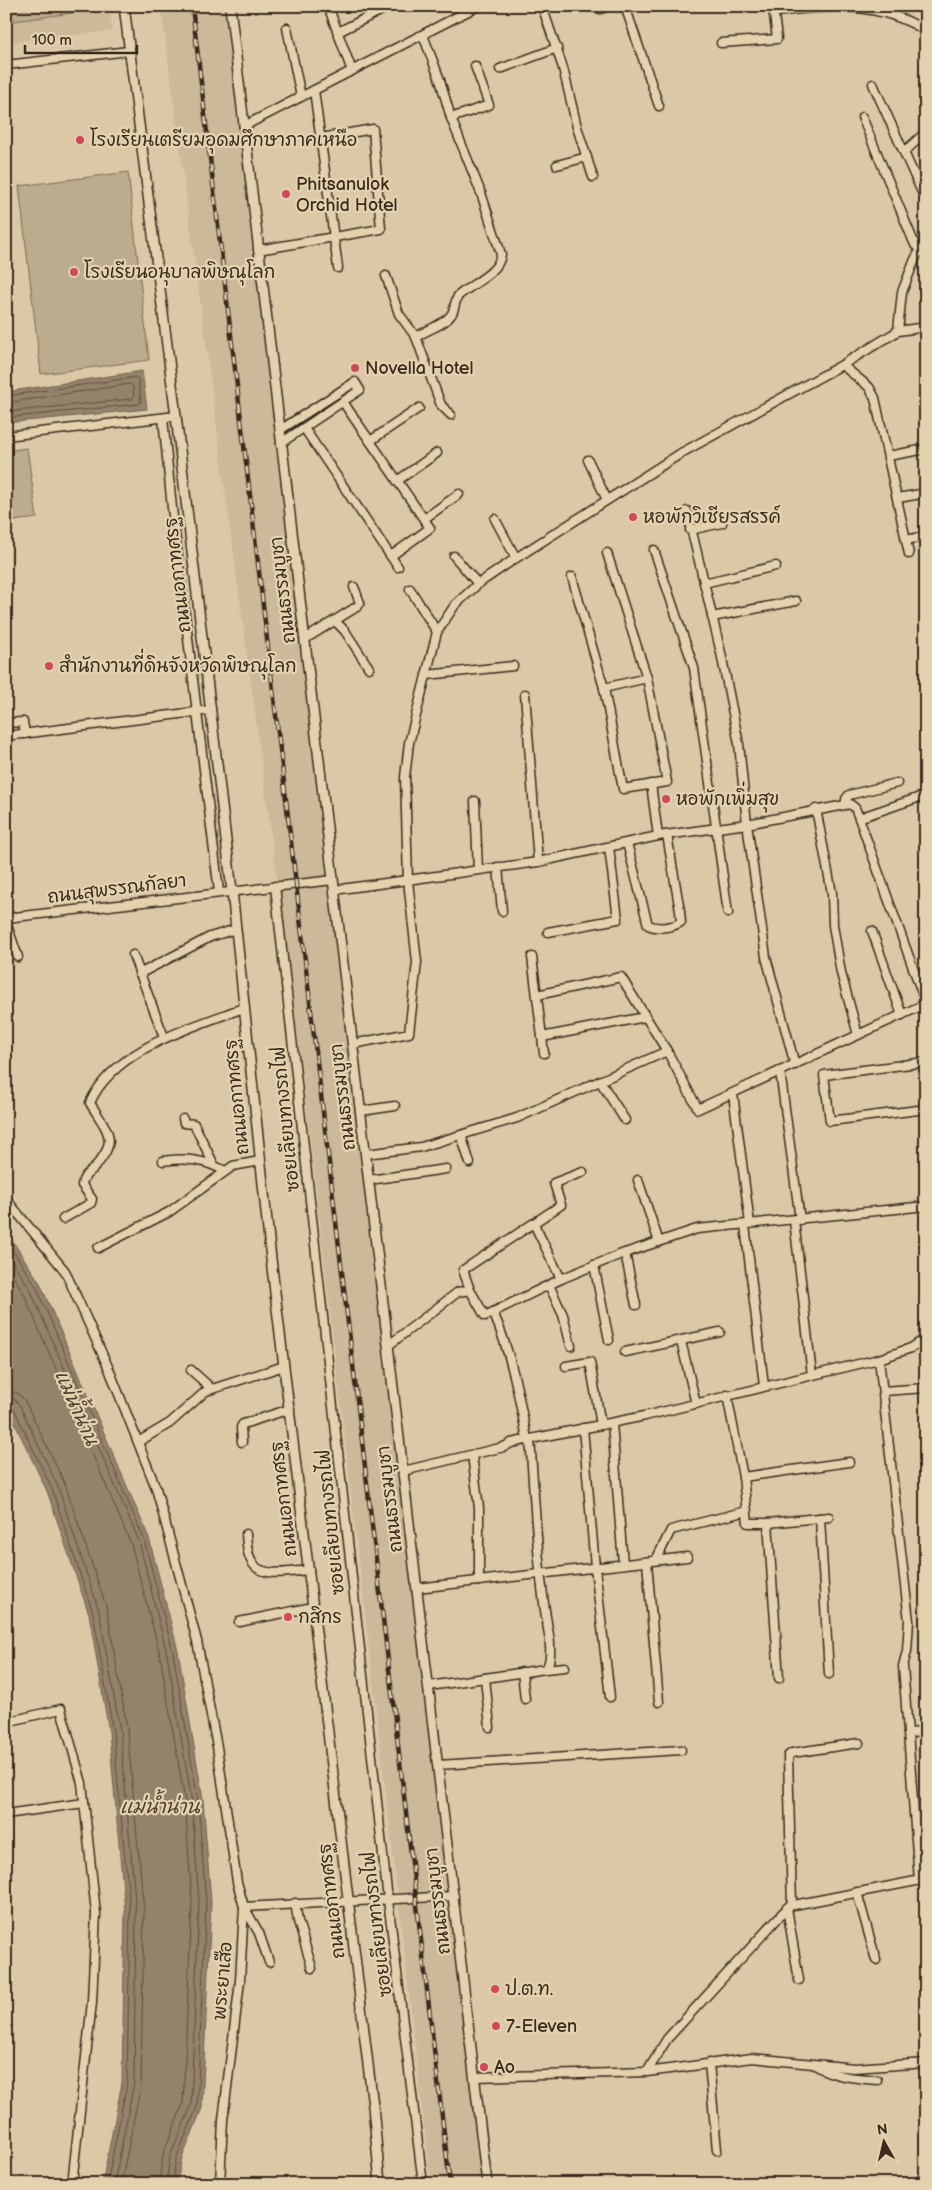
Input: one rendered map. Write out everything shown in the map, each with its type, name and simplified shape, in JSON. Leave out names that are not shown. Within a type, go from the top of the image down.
[{"type":"main road","name":"ถนนเอกาทศรฐ","points":[[124,6],[211,710],[260,1161],[314,1607],[380,2184]]},
{"type":"main road","name":"ถนนธรรมบูชา","points":[[230,6],[488,2184]]},
{"type":"street","points":[[328,6],[352,70]]},
{"type":"street","points":[[338,32],[390,6]]},
{"type":"street","points":[[542,6],[564,68],[577,127],[594,176]]},
{"type":"street","points":[[597,6],[600,9],[608,6]]},
{"type":"street","points":[[625,6],[659,106]]},
{"type":"street","points":[[244,126],[475,7]]},
{"type":"street","points":[[720,44],[777,38],[773,9],[861,8],[895,14],[926,31]]},
{"type":"street","points":[[288,28],[301,97]]},
{"type":"street","points":[[416,337],[448,319],[452,314],[454,303],[458,296],[495,268],[501,261],[501,254],[481,193],[451,118],[440,80],[423,35]]},
{"type":"street","points":[[500,69],[556,48]]},
{"type":"street","points":[[6,65],[129,51]]},
{"type":"street","points":[[451,118],[489,105],[475,66]]},
{"type":"street","points":[[873,84],[926,201]]},
{"type":"street","points":[[314,90],[338,268]]},
{"type":"street","points":[[862,117],[916,245],[921,250]]},
{"type":"street","points":[[258,250],[381,229],[373,129],[321,138]]},
{"type":"street","points":[[904,152],[926,132]]},
{"type":"street","points":[[557,165],[587,157]]},
{"type":"street","points":[[898,331],[902,292],[926,241]]},
{"type":"street","points":[[386,276],[399,314],[416,337],[441,405],[451,415]]},
{"type":"street","points":[[353,1044],[409,1033],[417,962],[408,881],[405,777],[409,742],[437,632],[455,605],[478,584],[516,558],[683,452],[842,366],[898,331],[926,327]]},
{"type":"street","points":[[842,366],[869,387],[876,398],[908,554]]},
{"type":"street","points":[[280,430],[354,382],[360,390],[281,443]]},
{"type":"street","points":[[343,402],[430,528],[391,556]]},
{"type":"street","points":[[370,441],[419,408]]},
{"type":"street","points":[[6,436],[176,416]]},
{"type":"street","points":[[163,418],[172,508],[219,892]]},
{"type":"street","points":[[304,428],[398,567]]},
{"type":"street","points":[[888,456],[926,449]]},
{"type":"street","points":[[397,481],[437,453]]},
{"type":"street","points":[[588,460],[607,500]]},
{"type":"street","points":[[898,498],[926,493]]},
{"type":"street","points":[[424,519],[459,494]]},
{"type":"street","points":[[686,511],[722,653],[739,744],[747,824],[766,957],[796,1065]]},
{"type":"street","points":[[495,519],[516,558]]},
{"type":"street","points":[[690,530],[722,523]]},
{"type":"street","points":[[906,540],[926,536]]},
{"type":"street","points":[[654,550],[694,668],[728,913]]},
{"type":"street","points":[[572,577],[604,688],[623,789],[666,782],[647,678],[607,553]]},
{"type":"street","points":[[454,556],[478,584]]},
{"type":"street","points":[[704,583],[776,566]]},
{"type":"street","points":[[305,639],[360,604],[354,587]]},
{"type":"street","points":[[410,589],[437,632]]},
{"type":"street","points":[[712,617],[796,601]]},
{"type":"street","points":[[335,621],[345,632],[369,668]]},
{"type":"street","points":[[426,675],[513,666]]},
{"type":"street","points":[[604,688],[647,678]]},
{"type":"street","points":[[524,694],[538,862]]},
{"type":"street","points":[[6,736],[211,710]]},
{"type":"street","points":[[926,718],[926,726]]},
{"type":"street","points":[[6,723],[23,722],[25,734]]},
{"type":"street","points":[[846,804],[846,799],[849,795],[897,783]]},
{"type":"street","points":[[651,784],[658,836]]},
{"type":"street","points":[[859,818],[926,796]]},
{"type":"street","points":[[475,802],[478,870]]},
{"type":"street","points":[[334,890],[538,862],[658,836],[747,824],[816,809],[850,804],[855,808],[859,818],[925,1004],[698,1109],[667,1052],[621,977],[537,995]]},
{"type":"street","points":[[816,809],[832,893],[833,925],[842,973],[858,1035]]},
{"type":"street","points":[[627,843],[648,925],[655,928],[677,925],[681,922],[680,911],[667,835]]},
{"type":"street","points":[[548,932],[618,919],[609,847]]},
{"type":"street","points":[[498,867],[502,910]]},
{"type":"street","name":"ถนนสุพรรณกัลยา","points":[[6,918],[333,880]]},
{"type":"street","name":"ซอยเลียบทางรถไฟ","points":[[275,886],[388,1900],[423,2184]]},
{"type":"street","points":[[6,922],[18,957]]},
{"type":"street","points":[[138,974],[210,938],[236,930]]},
{"type":"street","points":[[872,931],[902,1015]]},
{"type":"street","points":[[133,955],[138,974],[164,1037]]},
{"type":"street","points":[[532,957],[544,1053]]},
{"type":"street","points":[[62,1219],[91,1203],[92,1199],[82,1185],[83,1178],[100,1160],[110,1145],[108,1133],[90,1103],[94,1094],[115,1068],[164,1037],[243,1008]]},
{"type":"street","points":[[542,1037],[646,1017]]},
{"type":"street","points":[[366,1154],[421,1147],[517,1118],[667,1052]]},
{"type":"street","points":[[926,1062],[824,1075],[830,1121],[926,1109]]},
{"type":"street","points":[[780,1071],[812,1375]]},
{"type":"street","points":[[600,1081],[625,1120]]},
{"type":"street","points":[[733,1094],[764,1386]]},
{"type":"street","points":[[361,1112],[394,1106]]},
{"type":"street","points":[[183,1119],[184,1123],[194,1124],[214,1165]]},
{"type":"street","points":[[462,1135],[470,1162]]},
{"type":"street","points":[[163,1161],[194,1159],[214,1165],[224,1171]]},
{"type":"street","points":[[98,1248],[169,1212],[233,1166],[260,1161]]},
{"type":"street","points":[[369,1180],[446,1169]]},
{"type":"street","points":[[583,1172],[554,1183],[561,1206],[463,1270],[480,1312],[485,1316],[561,1279],[625,1253],[697,1230],[926,1206]]},
{"type":"street","points":[[638,1180],[659,1242]]},
{"type":"street","points":[[6,1199],[65,1271],[109,1369],[156,1488],[197,1641],[217,1747],[237,1882],[244,1907],[259,1933],[269,1962]]},
{"type":"street","points":[[534,1224],[561,1279]]},
{"type":"street","points":[[625,1253],[636,1305]]},
{"type":"street","points":[[594,1266],[609,1340]]},
{"type":"street","points":[[549,1285],[563,1315],[571,1346]]},
{"type":"street","points":[[389,1345],[458,1292],[470,1290]]},
{"type":"street","points":[[493,1312],[504,1337],[529,1439],[541,1574],[549,1636],[549,1662],[545,1669]]},
{"type":"street","points":[[625,1352],[720,1332]]},
{"type":"street","points":[[403,1471],[529,1439],[696,1404],[879,1359],[911,1348],[926,1338]]},
{"type":"street","points":[[681,1341],[696,1404]]},
{"type":"street","points":[[647,2072],[667,2040],[790,1907],[922,1879],[903,1666],[907,1651],[909,1621],[879,1359]]},
{"type":"street","points":[[566,1366],[590,1362],[601,1425]]},
{"type":"street","points":[[138,1442],[170,1423],[206,1392],[284,1366]]},
{"type":"street","points":[[191,1370],[212,1389]]},
{"type":"street","points":[[882,1391],[926,1388]]},
{"type":"street","points":[[727,1395],[743,1477],[748,1523],[768,1524],[829,1517]]},
{"type":"street","points":[[242,1442],[241,1426],[243,1424],[290,1410]]},
{"type":"street","points":[[612,1422],[623,1564]]},
{"type":"street","points":[[583,1428],[595,1567],[610,1697]]},
{"type":"street","points":[[472,1455],[479,1508],[480,1581]]},
{"type":"street","points":[[743,1477],[849,1462]]},
{"type":"street","points":[[656,1560],[671,1530],[748,1511]]},
{"type":"street","points":[[820,1518],[829,1674]]},
{"type":"street","points":[[768,1524],[779,1678]]},
{"type":"street","points":[[246,1534],[249,1555],[253,1564],[259,1569],[270,1571],[309,1570]]},
{"type":"street","points":[[417,1588],[687,1557]]},
{"type":"street","points":[[647,1562],[659,1702]]},
{"type":"street","points":[[238,1622],[314,1607]]},
{"type":"street","points":[[429,1686],[565,1667]]},
{"type":"street","points":[[522,1672],[525,1699]]},
{"type":"street","points":[[486,1678],[490,1727]]},
{"type":"street","points":[[6,1722],[61,1709],[82,1782],[96,1914],[92,2002],[72,2184]]},
{"type":"street","points":[[908,1733],[926,1732]]},
{"type":"street","points":[[799,1980],[790,1907],[788,1756],[859,1743]]},
{"type":"street","points":[[438,1765],[681,1750]]},
{"type":"street","points":[[6,1814],[84,1803]]},
{"type":"street","points":[[857,1892],[876,1960]]},
{"type":"street","points":[[244,1907],[454,1896]]},
{"type":"street","points":[[295,1903],[298,1921],[312,1968]]},
{"type":"street","name":"พระยาเสือ","points":[[220,2184],[223,2120],[240,1981],[244,1907]]},
{"type":"street","points":[[475,2077],[647,2072],[752,2058],[854,2068],[926,2063]]},
{"type":"street","points":[[710,2063],[718,2150]]},
{"type":"street","points":[[814,2064],[836,2074],[877,2080]]},
{"type":"street","points":[[907,2184],[926,2180]]},
{"type":"shaded area","points":[[6,6],[109,6],[112,31],[6,42]]},
{"type":"shaded area","points":[[12,6],[101,6],[101,9],[14,21]]},
{"type":"shaded area","points":[[161,6],[226,6],[482,2184],[431,2184],[301,1060]]},
{"type":"shaded area","points":[[128,172],[149,360],[41,374],[19,186]]},
{"type":"shaded area","points":[[27,448],[37,518],[6,522],[6,451]]},
{"type":"water","points":[[142,371],[147,409],[6,423],[6,392]]},
{"type":"water","name":"แม่น้ำน่าน","points":[[6,1231],[40,1283],[149,1538],[178,1651],[203,1800],[211,1902],[202,2108],[181,2161],[177,2184],[102,2184],[122,2083],[125,1911],[109,1732],[89,1614],[47,1491],[6,1405]]},
{"type":"railway","points":[[192,6],[450,2184]]},
{"type":"place","name":"โรงเรียนเตรียมอุดมศึกษาภาคเหนือ","points":[[80,140]]},
{"type":"place","name":"Phitsanulok Orchid Hotel","points":[[286,194]]},
{"type":"place","name":"โรงเรียนอนุบาลพิษณุโลก","points":[[74,272]]},
{"type":"place","name":"Novella Hotel","points":[[355,368]]},
{"type":"place","name":"หอพักวิเชียรสรรค์","points":[[633,517]]},
{"type":"place","name":"สำนักงานที่ดินจังหวัดพิษณุโลก","points":[[49,666]]},
{"type":"place","name":"หอพักเพิ่มสุข","points":[[666,799]]},
{"type":"place","name":"กสิกร","points":[[288,1617]]},
{"type":"place","name":"ป.ต.ท.","points":[[495,1989]]},
{"type":"place","name":"7-Eleven","points":[[496,2026]]},
{"type":"place","name":"Ao","points":[[484,2067]]}]
